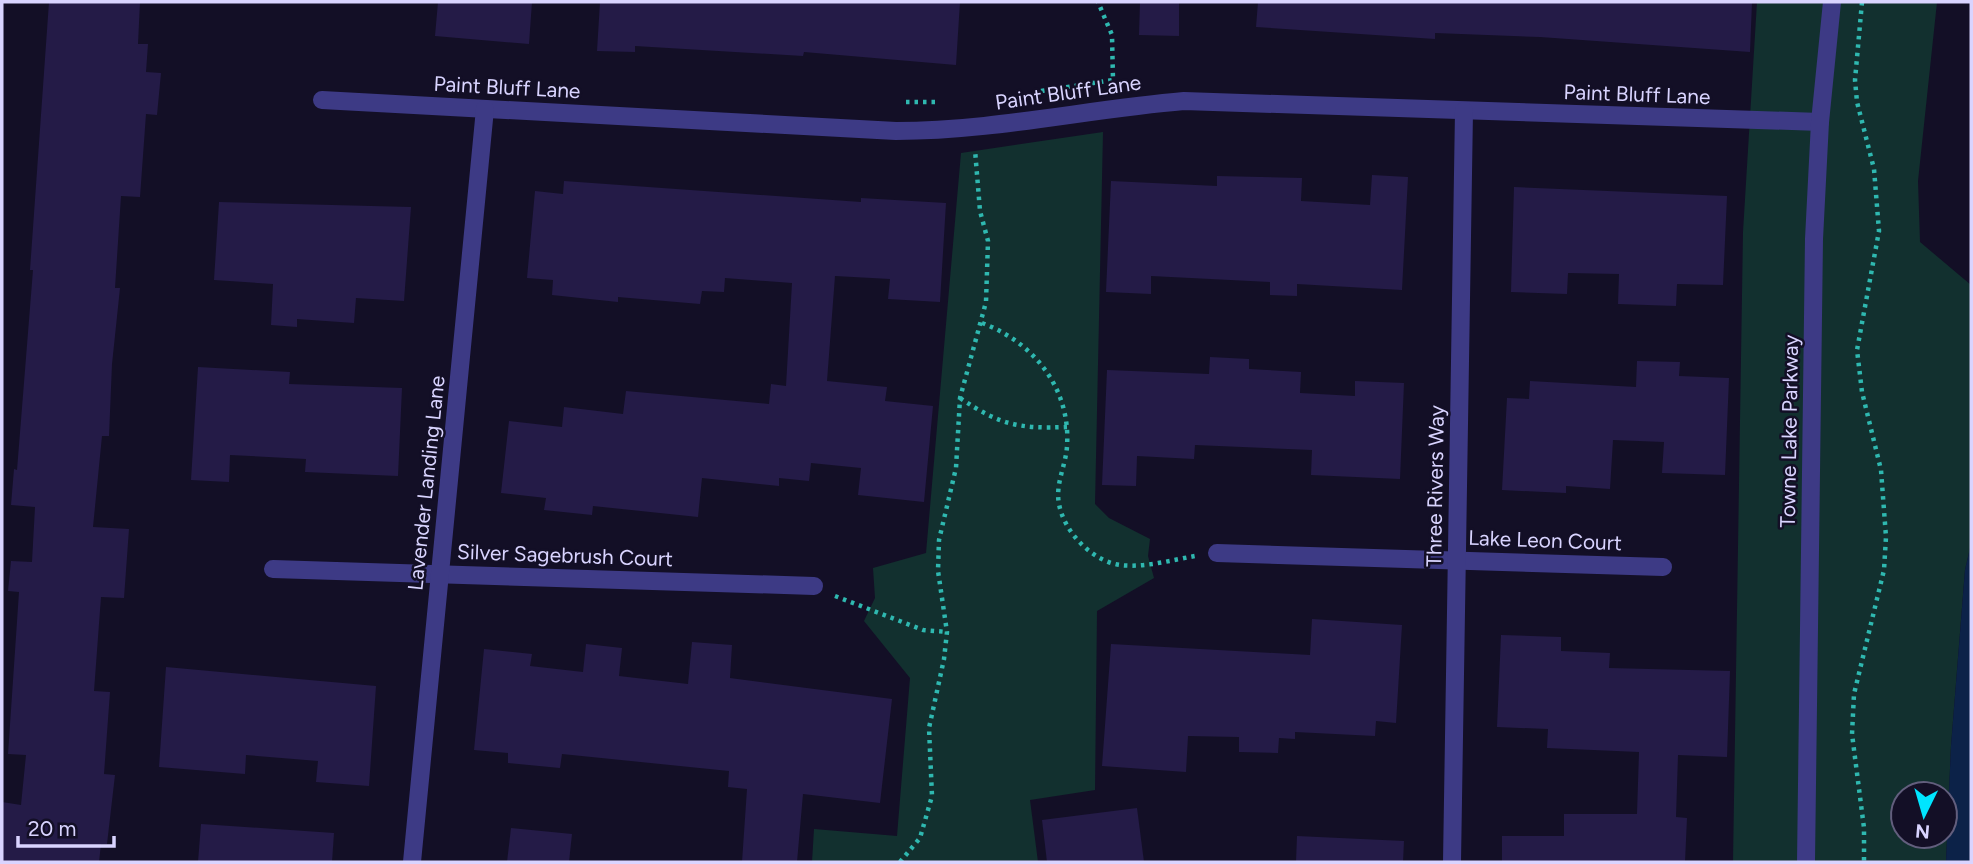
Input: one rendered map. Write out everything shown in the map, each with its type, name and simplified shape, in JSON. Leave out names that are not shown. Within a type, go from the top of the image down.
[{"type":"street","name":"Towne Lake Parkway","points":[[1806,862],[1814,239],[1820,122],[1832,2]]},
{"type":"street","name":"Paint Bluff Lane","points":[[322,100],[897,131],[974,128],[1127,106],[1184,101],[1820,122]]},
{"type":"street","name":"Lavender Landing Lane","points":[[412,862],[485,109]]},
{"type":"street","name":"Three Rivers Way","points":[[1452,862],[1464,111]]},
{"type":"street","name":"Lake Leon Court","points":[[1217,553],[1662,567]]},
{"type":"street","name":"Silver Sagebrush Court","points":[[273,569],[814,586]]},
{"type":"path","points":[[1034,92],[1113,80],[1112,35],[1098,2]]},
{"type":"path","points":[[1862,2],[1855,80],[1857,102],[1874,169],[1879,231],[1857,350],[1862,392],[1881,470],[1886,537],[1884,570],[1854,694],[1852,734],[1864,828],[1864,862]]},
{"type":"path","points":[[906,102],[944,102]]},
{"type":"path","points":[[900,862],[920,838],[929,815],[932,796],[929,728],[947,632],[938,571],[939,540],[956,468],[960,398],[982,323],[989,272],[988,241],[978,191],[974,128]]},
{"type":"path","points":[[982,323],[1021,343],[1041,361],[1054,382],[1067,426],[1068,447],[1060,476],[1059,504],[1069,527],[1084,548],[1102,560],[1121,565],[1217,553]]},
{"type":"path","points":[[960,398],[992,419],[1016,427],[1067,426]]},
{"type":"path","points":[[814,586],[923,630],[947,632]]},
{"type":"green space","points":[[1757,2],[1937,2],[1918,181],[1920,242],[1971,285],[1971,544],[1965,570],[1950,780],[1889,780],[1889,850],[1947,850],[1946,862],[1733,862],[1743,232]]},
{"type":"green space","points":[[1103,132],[1095,504],[1109,518],[1150,539],[1148,556],[1154,578],[1097,611],[1095,790],[1030,800],[1038,862],[812,862],[814,829],[897,836],[910,678],[864,621],[875,598],[873,568],[926,553],[961,153]]},
{"type":"water","points":[[1971,544],[1971,862],[1946,862],[1947,850],[1959,850],[1959,780],[1950,780],[1965,570]]},
{"type":"building","points":[[49,2],[140,2],[138,44],[148,44],[146,72],[161,73],[157,115],[146,114],[140,197],[121,196],[115,288],[120,288],[112,364],[109,436],[102,436],[93,527],[129,529],[124,598],[101,597],[94,691],[110,692],[104,774],[115,775],[107,844],[101,844],[99,862],[2,862],[2,802],[21,805],[26,755],[8,754],[19,592],[8,591],[11,561],[32,562],[35,507],[11,505],[14,469],[17,470],[33,270],[30,270]]},
{"type":"building","points":[[438,2],[532,2],[529,44],[435,36]]},
{"type":"building","points":[[600,2],[960,2],[956,65],[804,52],[803,56],[635,46],[635,52],[597,51]]},
{"type":"building","points":[[1140,2],[1179,2],[1179,36],[1139,35]]},
{"type":"building","points":[[1258,2],[1752,2],[1750,52],[1540,37],[1435,33],[1435,39],[1256,27]]},
{"type":"building","points":[[1372,175],[1408,177],[1402,290],[1297,284],[1297,296],[1270,295],[1270,282],[1151,276],[1151,294],[1106,292],[1111,181],[1217,186],[1217,176],[1302,178],[1301,201],[1370,205]]},
{"type":"building","points":[[564,181],[861,202],[861,198],[946,203],[940,302],[888,299],[890,279],[835,276],[827,381],[887,387],[885,401],[933,406],[924,502],[858,495],[861,468],[811,463],[809,481],[779,478],[779,486],[702,478],[698,517],[593,506],[592,515],[544,510],[546,498],[501,493],[509,421],[562,427],[564,407],[623,414],[626,391],[769,404],[771,384],[786,386],[792,283],[725,278],[724,292],[702,291],[700,304],[618,297],[618,302],[552,295],[553,280],[527,278],[535,191],[563,194]]},
{"type":"building","points":[[1514,187],[1727,196],[1723,285],[1677,284],[1676,306],[1618,304],[1619,274],[1568,273],[1567,294],[1511,292]]},
{"type":"building","points":[[219,202],[411,207],[404,301],[356,298],[354,323],[297,319],[297,327],[271,325],[273,284],[214,280]]},
{"type":"building","points":[[1210,357],[1249,359],[1249,369],[1301,372],[1300,393],[1355,396],[1355,381],[1404,383],[1400,479],[1311,475],[1312,450],[1195,445],[1194,459],[1137,456],[1136,486],[1102,485],[1107,370],[1209,374]]},
{"type":"building","points":[[1637,361],[1680,362],[1679,376],[1729,378],[1725,475],[1662,473],[1664,442],[1613,440],[1610,489],[1566,486],[1566,493],[1502,490],[1507,398],[1529,399],[1530,381],[1636,387]]},
{"type":"building","points":[[198,367],[290,372],[289,384],[402,388],[398,476],[305,472],[306,459],[230,455],[229,482],[191,480]]},
{"type":"building","points":[[1312,619],[1402,625],[1396,723],[1376,721],[1375,736],[1295,732],[1295,739],[1279,738],[1278,753],[1239,752],[1239,737],[1188,736],[1186,772],[1102,766],[1111,644],[1310,655]]},
{"type":"building","points":[[1501,635],[1561,637],[1561,651],[1610,653],[1609,668],[1730,671],[1727,757],[1678,755],[1676,817],[1687,818],[1685,862],[1502,862],[1502,836],[1564,836],[1564,814],[1637,814],[1639,752],[1547,748],[1548,729],[1497,727]]},
{"type":"building","points":[[692,642],[732,645],[730,678],[892,699],[880,803],[803,794],[797,862],[742,862],[747,789],[728,787],[729,771],[562,754],[560,768],[508,763],[508,753],[474,750],[484,649],[532,654],[530,666],[583,672],[586,644],[622,648],[619,676],[688,684]]},
{"type":"building","points":[[166,667],[376,686],[369,786],[316,782],[318,761],[246,755],[245,774],[159,767]]},
{"type":"building","points":[[1137,808],[1144,862],[1047,862],[1042,820]]},
{"type":"building","points":[[201,824],[334,833],[332,862],[198,862]]},
{"type":"building","points":[[511,828],[572,834],[569,862],[507,862]]},
{"type":"building","points":[[1297,836],[1404,841],[1403,862],[1296,862]]}]
